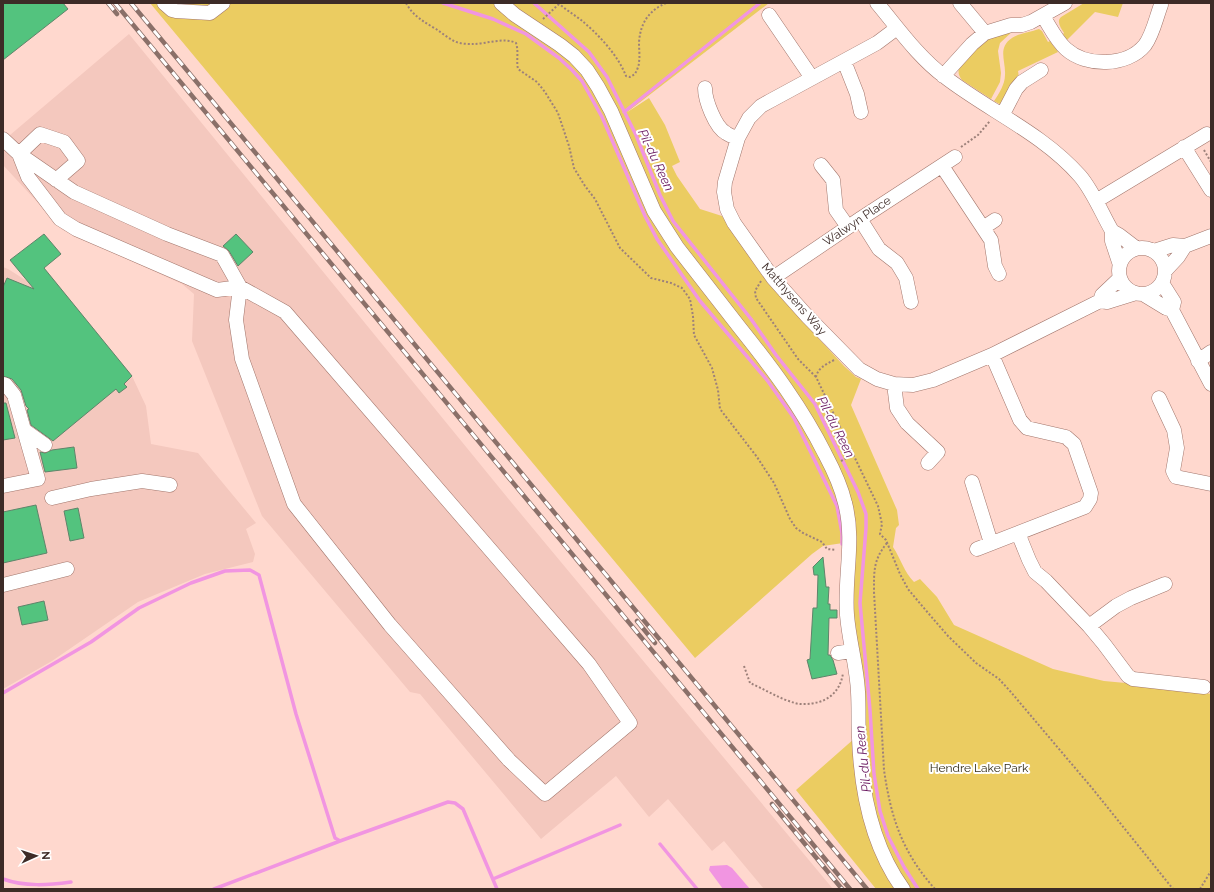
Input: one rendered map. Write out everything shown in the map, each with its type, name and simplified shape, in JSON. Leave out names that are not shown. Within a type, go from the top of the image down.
[{"type":"street","points":[[164,3],[172,10],[206,14],[223,3]]},
{"type":"street","points":[[500,3],[515,15],[560,45],[574,56],[587,70],[598,87],[622,136],[654,211],[677,247],[765,359],[798,404],[831,466],[845,502],[850,535],[846,615],[858,691],[860,755],[867,810],[881,852],[893,876],[903,889]]},
{"type":"street","points":[[877,3],[897,28],[943,76],[968,94],[1042,141],[1061,156],[1081,177],[1112,231],[1112,241],[1120,271],[1121,281],[1128,289],[1140,293],[1172,310]]},
{"type":"street","points":[[960,3],[985,33]]},
{"type":"street","points":[[943,76],[972,44],[985,33],[1011,25],[1022,25],[1031,22],[1065,3]]},
{"type":"street","points":[[1043,16],[1058,40],[1079,58],[1091,61],[1116,61],[1127,58],[1144,46],[1149,38],[1161,5]]},
{"type":"street","points":[[769,15],[812,78]]},
{"type":"street","name":"Matthysens Way","points":[[897,28],[878,43],[754,111],[738,138],[725,182],[725,202],[734,223],[772,276],[807,316],[859,369],[877,379],[894,384],[913,385],[934,380],[992,355],[1100,301],[1107,302],[1140,293],[1151,292],[1158,288],[1185,246]]},
{"type":"street","points":[[844,62],[857,94],[861,112]]},
{"type":"street","points":[[999,113],[1022,82],[1041,70]]},
{"type":"street","points":[[705,88],[705,96],[709,109],[724,133],[738,138]]},
{"type":"street","points":[[19,154],[40,134],[64,142],[78,161],[56,180]]},
{"type":"street","points":[[1096,201],[1207,134]]},
{"type":"street","points":[[3,139],[19,154],[74,192],[167,234],[222,255],[240,287],[285,312],[589,664],[630,723],[545,794],[509,760],[395,630],[294,504],[242,359],[236,320],[240,287]]},
{"type":"street","points":[[1184,147],[1211,190]]},
{"type":"street","points":[[19,154],[28,177],[60,219],[76,229],[217,290],[240,287]]},
{"type":"street","name":"Walwyn Place","points":[[772,276],[955,157]]},
{"type":"street","points":[[821,165],[833,180],[835,206],[840,218],[848,227]]},
{"type":"street","points":[[942,166],[991,240],[995,266],[999,274]]},
{"type":"street","points":[[860,219],[879,249],[897,263],[913,292]]},
{"type":"street","points":[[983,228],[995,220]]},
{"type":"street","points":[[1112,231],[1136,248],[1144,248],[1154,251],[1162,259],[1164,277],[1174,302],[1172,310],[1211,384]]},
{"type":"street","points":[[1154,251],[1173,245],[1185,246],[1211,236]]},
{"type":"street","name":"Matthysens Way","points":[[1100,301],[1102,295],[1120,271],[1123,258],[1136,248]]},
{"type":"street","points":[[1198,361],[1211,352]]},
{"type":"street","points":[[977,549],[1085,507],[1090,500],[1091,493],[1074,444],[1066,437],[1027,428],[1020,420],[992,355]]},
{"type":"street","points":[[3,384],[6,385],[14,395],[38,479],[3,486]]},
{"type":"street","points":[[894,384],[897,408],[900,413],[907,423],[938,452],[928,463]]},
{"type":"street","points":[[1159,398],[1174,430],[1177,448],[1173,471],[1176,477],[1211,484]]},
{"type":"street","points":[[24,430],[45,445]]},
{"type":"street","points":[[52,498],[91,489],[142,481],[170,485]]},
{"type":"street","points":[[972,482],[991,543]]},
{"type":"street","points":[[1018,533],[1029,560],[1036,572],[1089,626],[1128,676],[1133,679],[1204,687]]},
{"type":"street","points":[[3,585],[67,569]]},
{"type":"street","points":[[1089,626],[1116,606],[1165,584]]},
{"type":"street","points":[[838,653],[852,651]]},
{"type":"path","points":[[406,3],[414,14],[427,25],[435,28],[461,44],[509,40],[516,43],[518,50],[516,62],[518,69],[537,82],[558,113],[569,146],[574,168],[595,199],[620,248],[651,278],[672,283],[682,288],[690,299],[694,334],[712,368],[718,390],[720,409],[757,457],[774,483],[790,519],[796,528],[822,542],[827,549],[834,551],[849,548]]},
{"type":"path","points":[[543,20],[559,3],[581,20],[607,45],[623,68],[626,76],[630,77],[635,74],[639,61],[641,27],[651,12],[666,3]]},
{"type":"path","points":[[955,157],[951,151],[966,144],[978,135],[999,113]]},
{"type":"path","points":[[1204,150],[1211,162]]},
{"type":"path","points":[[772,276],[759,283],[755,291],[756,298],[798,359],[816,378],[878,506],[882,524],[880,534],[886,540],[908,589],[948,636],[976,663],[999,679],[1010,691],[1092,788],[1173,889]]},
{"type":"path","points":[[816,378],[817,372],[820,368],[843,354]]},
{"type":"path","points":[[848,457],[853,455]]},
{"type":"path","points":[[887,543],[879,552],[875,564],[874,592],[885,776],[894,820],[907,850],[923,876],[935,889]]},
{"type":"path","points":[[744,666],[750,682],[796,704],[812,704],[827,699],[837,690],[842,680],[843,672]]},
{"type":"path","points":[[1200,889],[1211,871]]},
{"type":"shaded area","points":[[129,34],[516,508],[833,889],[764,889],[724,841],[712,851],[668,799],[649,817],[616,776],[541,839],[420,694],[410,692],[262,516],[192,341],[194,294],[182,284],[63,230],[3,165],[3,141]]},
{"type":"shaded area","points":[[3,267],[27,281],[46,270],[132,376],[146,406],[151,444],[198,453],[256,523],[246,529],[255,554],[253,562],[205,574],[138,602],[52,661],[3,689]]},
{"type":"shaded area","points":[[727,865],[732,868],[750,889],[723,889],[709,870],[710,866]]},
{"type":"green space","name":"Hendre Lake Park","points":[[150,3],[769,3],[626,113],[649,98],[665,125],[680,162],[672,166],[677,176],[700,209],[722,216],[759,270],[778,294],[844,366],[856,377],[861,379],[851,405],[897,510],[899,525],[896,528],[893,547],[905,570],[914,582],[920,579],[937,597],[954,625],[1053,669],[1104,681],[1169,687],[1211,694],[1211,889],[876,889],[796,790],[855,738],[855,696],[849,660],[855,659],[850,620],[849,596],[853,528],[849,504],[844,488],[832,458],[800,401],[675,239],[657,211],[618,120],[610,126],[655,224],[689,272],[755,352],[807,427],[829,468],[841,502],[843,543],[823,546],[812,554],[695,658]]},
{"type":"green space","points":[[1084,3],[1123,3],[1118,17],[1095,12],[1067,40],[1063,34],[1064,33],[1059,21],[1061,17]]},
{"type":"green space","points":[[1039,29],[1042,31],[1048,42],[1050,41],[1058,52],[1018,71],[1018,80],[1003,106],[994,101],[1005,78],[1003,50],[1007,42],[1014,37]]},
{"type":"green space","points":[[1014,30],[1000,43],[998,51],[1001,73],[1000,82],[991,99],[962,80],[959,75],[960,64],[982,43],[995,34]]},
{"type":"building","points":[[3,3],[63,3],[68,9],[3,60]]},
{"type":"building","points":[[44,234],[61,254],[44,268],[132,376],[124,384],[127,387],[119,393],[116,389],[53,441],[31,425],[27,410],[29,409],[26,406],[21,390],[12,379],[3,376],[3,287],[7,278],[34,289],[10,260]]},
{"type":"building","points":[[236,234],[253,252],[238,266],[229,251],[223,246]]},
{"type":"building","points":[[3,403],[6,403],[15,438],[3,440]]},
{"type":"building","points":[[74,447],[77,468],[45,472],[40,452],[45,453],[52,450]]},
{"type":"building","points":[[36,505],[47,553],[3,563],[3,512]]},
{"type":"building","points":[[78,508],[84,538],[70,541],[64,511]]},
{"type":"building","points":[[823,557],[826,587],[829,587],[828,604],[830,604],[830,610],[837,610],[837,618],[829,618],[828,655],[830,655],[833,660],[837,674],[812,679],[807,660],[810,659],[813,608],[817,608],[818,575],[814,575],[813,567]]},
{"type":"building","points":[[44,601],[48,620],[22,625],[18,607]]},
{"type":"waterway","points":[[443,3],[493,19],[526,34],[559,58],[582,81],[602,117],[645,216],[657,239],[700,301],[767,380],[794,418],[837,506],[842,533],[842,544]]},
{"type":"waterway","name":"Pil-du Reen","points":[[534,3],[589,52],[607,77],[636,135],[660,195],[673,221],[751,319],[776,355],[815,404],[858,492],[866,514],[860,603],[870,710],[874,774],[880,811],[888,836],[904,867],[918,889]]},
{"type":"waterway","points":[[624,112],[760,3]]},
{"type":"waterway","points":[[3,693],[91,642],[139,608],[191,583],[225,571],[250,570],[259,575],[296,714],[335,838],[340,841],[448,802],[455,803],[463,809],[497,889]]},
{"type":"waterway","points":[[493,879],[620,825]]},
{"type":"waterway","points":[[214,889],[340,841]]},
{"type":"waterway","points":[[660,844],[697,889]]},
{"type":"waterway","points":[[3,879],[11,882],[28,884],[71,882]]},
{"type":"railway","points":[[108,3],[117,14]]},
{"type":"railway","points":[[115,3],[850,889]]},
{"type":"railway","points":[[131,3],[867,889]]},
{"type":"railway","points":[[637,621],[655,643]]},
{"type":"railway","points":[[772,804],[842,889]]}]
